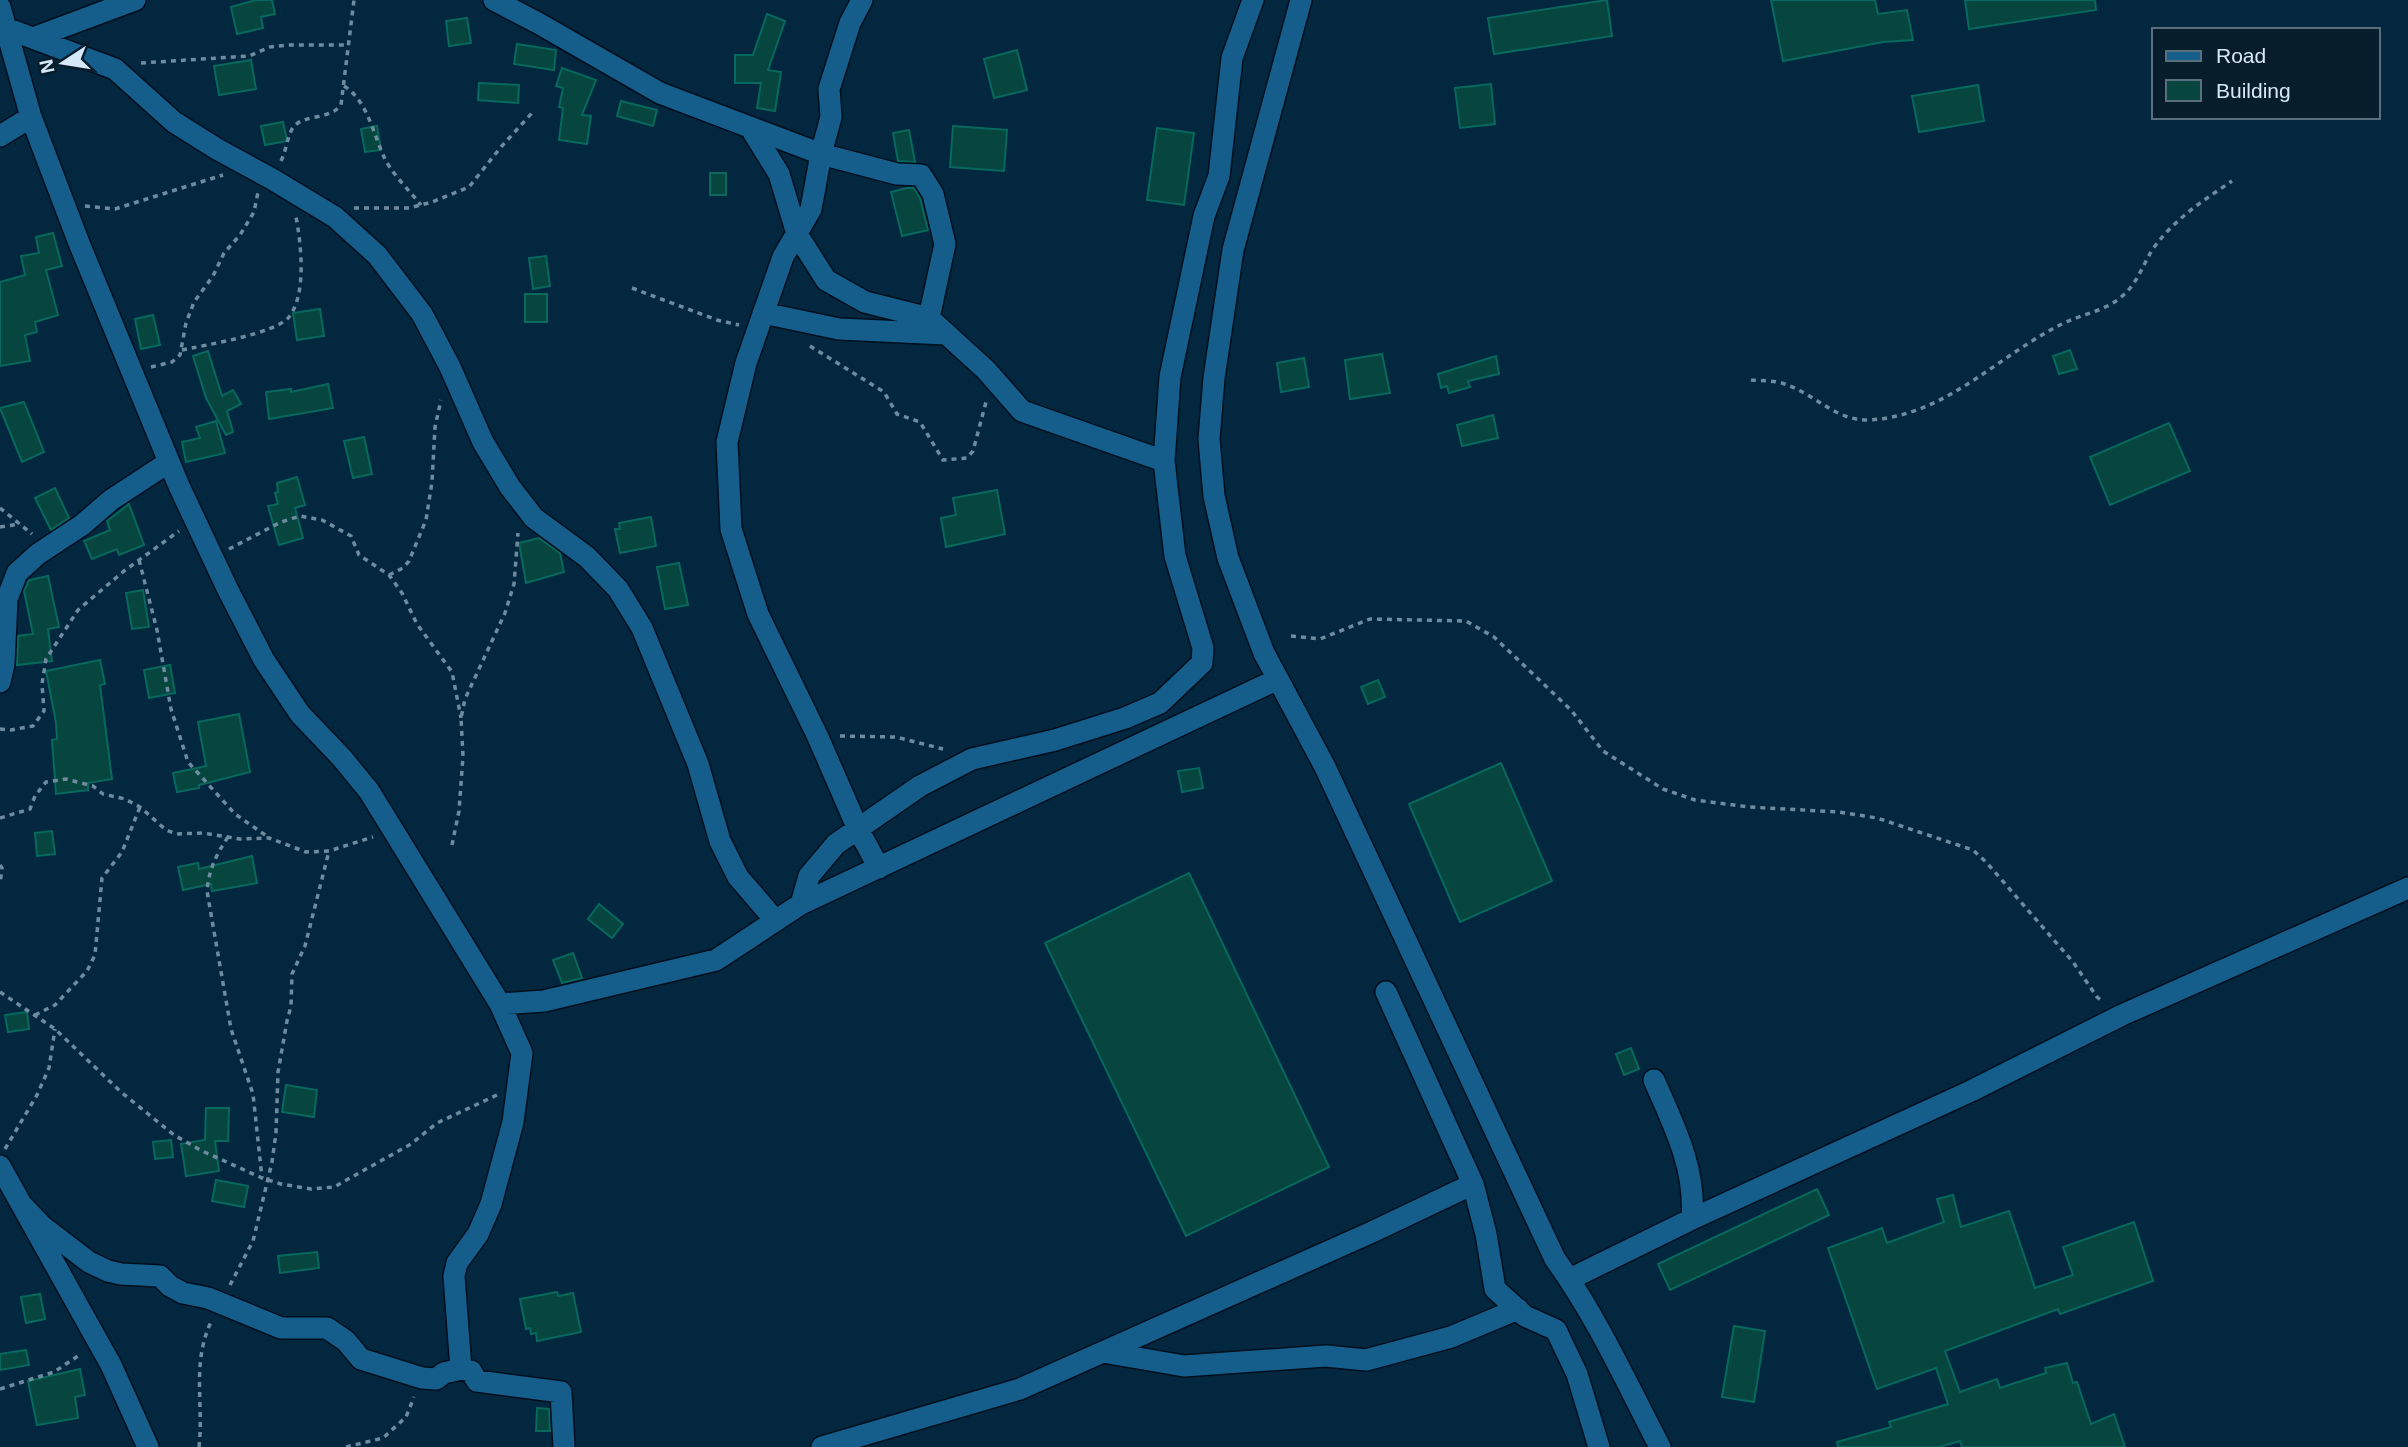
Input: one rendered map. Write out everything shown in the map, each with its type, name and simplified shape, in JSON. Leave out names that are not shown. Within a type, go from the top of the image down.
[{"type":"street","points":[[33,38],[135,0]]},
{"type":"street","points":[[494,0],[660,93],[821,154],[897,174],[920,175],[933,194],[945,244],[929,318]]},
{"type":"street","points":[[862,0],[850,23],[830,89],[831,117],[811,209],[783,257],[746,363],[727,442],[732,529],[758,614],[879,868]]},
{"type":"street","points":[[801,904],[809,876],[836,844],[920,786],[972,759],[1055,740],[1160,704],[1202,663],[1203,648],[1175,556],[1164,461],[1170,377],[1203,216],[1219,176],[1232,58],[1253,0]]},
{"type":"street","points":[[1301,0],[1233,250],[1214,378],[1209,439],[1214,496],[1228,558],[1264,653],[1325,767],[1555,1259],[1570,1279],[1660,1447]]},
{"type":"street","points":[[0,7],[31,117],[63,201],[169,462],[212,558],[264,660],[300,714],[369,791],[499,1004],[522,1053],[513,1122],[491,1204],[478,1234],[457,1263],[454,1276],[461,1369]]},
{"type":"street","points":[[6,28],[115,69],[174,122],[335,217],[377,255],[422,314],[450,367],[483,442],[516,495],[534,518],[587,557],[618,589],[642,628],[698,764],[720,841],[738,877],[775,920]]},
{"type":"street","points":[[0,136],[31,117]]},
{"type":"street","points":[[750,127],[779,174],[797,234],[826,280],[864,302],[929,318],[986,370],[1023,411],[1164,461]]},
{"type":"street","points":[[760,321],[839,329],[946,334]]},
{"type":"street","points":[[0,682],[4,664],[7,598],[17,573],[38,554],[111,500],[169,462]]},
{"type":"street","points":[[499,1004],[544,1001],[716,960],[801,904],[1278,679]]},
{"type":"street","points":[[1570,1279],[1692,1219],[1971,1091],[2122,1015],[2408,888]]},
{"type":"street","points":[[1386,992],[1473,1184],[1496,1289],[1525,1316],[1556,1330],[1577,1374],[1599,1447]]},
{"type":"street","points":[[1654,1080],[1684,1148],[1693,1190],[1692,1219]]},
{"type":"street","points":[[0,1166],[97,1339],[148,1447]]},
{"type":"street","points":[[822,1447],[1020,1389],[1473,1184]]},
{"type":"street","points":[[22,1205],[42,1226],[89,1262],[121,1274],[160,1276],[183,1293],[208,1298],[281,1328],[327,1328],[346,1341],[361,1359],[422,1378],[436,1379],[444,1373],[461,1369],[471,1371],[477,1381],[561,1392],[564,1447]]},
{"type":"street","points":[[1102,1352],[1184,1366],[1326,1356],[1366,1360],[1451,1337],[1518,1309]]},
{"type":"path","points":[[63,201],[115,209],[261,173],[284,156],[293,128],[300,122],[335,113],[341,105],[354,0]]},
{"type":"path","points":[[115,69],[137,63],[249,56],[270,47],[288,45],[348,45]]},
{"type":"path","points":[[344,86],[353,92],[376,132],[384,158],[421,205]]},
{"type":"path","points":[[354,208],[409,208],[469,187],[500,147],[532,113]]},
{"type":"path","points":[[131,369],[157,367],[172,362],[180,355],[186,323],[194,302],[213,276],[224,253],[240,235],[254,212],[261,173]]},
{"type":"path","points":[[1751,380],[1785,383],[1847,418],[1867,420],[1917,410],[1965,388],[2025,345],[2063,323],[2102,309],[2120,298],[2137,280],[2154,247],[2182,216],[2232,181]]},
{"type":"path","points":[[182,350],[270,328],[289,316],[295,305],[302,264],[292,190]]},
{"type":"path","points":[[632,288],[717,320],[760,321]]},
{"type":"path","points":[[804,343],[884,392],[897,414],[920,422],[943,460],[967,458],[972,451],[988,397],[986,370]]},
{"type":"path","points":[[389,575],[409,561],[426,520],[432,482],[435,427],[450,367]]},
{"type":"path","points":[[461,718],[465,699],[505,613],[514,584],[519,538],[516,495]]},
{"type":"path","points":[[0,508],[32,534],[61,539]]},
{"type":"path","points":[[212,558],[281,522],[307,516],[322,520],[351,536],[359,555],[389,575],[402,593],[417,624],[452,672],[461,718],[463,756],[460,800],[452,845]]},
{"type":"path","points":[[0,729],[33,726],[44,711],[42,684],[47,659],[78,610],[194,519]]},
{"type":"path","points":[[0,527],[20,524]]},
{"type":"path","points":[[139,560],[157,630],[172,709],[188,762],[235,814],[270,838],[306,852],[328,851],[392,832]]},
{"type":"path","points":[[1291,636],[1320,639],[1370,619],[1466,621],[1494,637],[1571,710],[1603,751],[1663,789],[1695,800],[1749,807],[1839,811],[1877,818],[1973,850],[2060,946],[2096,998],[2122,1015]]},
{"type":"path","points":[[0,818],[30,809],[35,796],[46,782],[66,779],[93,786],[103,794],[125,799],[140,807],[166,830],[177,834],[203,833],[228,837],[270,838]]},
{"type":"path","points":[[35,1015],[55,1005],[87,971],[95,954],[103,878],[122,852],[140,807]]},
{"type":"path","points":[[228,837],[209,872],[207,891],[231,1030],[253,1094],[264,1179]]},
{"type":"path","points":[[199,1447],[201,1348],[220,1304],[253,1241],[264,1179],[272,1162],[275,1143],[278,1072],[286,1021],[292,1006],[292,974],[305,946],[328,851]]},
{"type":"path","points":[[0,865],[0,884]]},
{"type":"path","points":[[0,992],[54,1029],[130,1100],[174,1135],[264,1179],[311,1189],[334,1187],[411,1144],[437,1123],[488,1101],[517,1084]]},
{"type":"path","points":[[0,1166],[4,1150],[37,1095],[49,1068],[54,1029]]},
{"type":"path","points":[[0,1389],[54,1372],[72,1362],[97,1339]]},
{"type":"path","points":[[346,1447],[383,1438],[406,1417],[422,1378]]},
{"type":"building","points":[[256,0],[272,0],[275,14],[261,17],[263,28],[237,34],[231,7]]},
{"type":"building","points":[[1607,0],[1612,36],[1494,54],[1488,18]]},
{"type":"building","points":[[1771,0],[1875,0],[1878,14],[1907,10],[1913,40],[1883,42],[1783,61]]},
{"type":"building","points":[[1965,0],[2095,0],[2096,10],[1969,29]]},
{"type":"building","points":[[767,14],[785,21],[768,70],[781,72],[775,111],[757,108],[761,83],[735,83],[735,55],[753,55]]},
{"type":"building","points":[[467,18],[471,43],[449,46],[446,21]]},
{"type":"building","points":[[517,44],[556,50],[554,70],[514,64]]},
{"type":"building","points":[[1017,50],[1027,90],[994,98],[984,59]]},
{"type":"building","points":[[251,60],[256,89],[219,95],[214,66]]},
{"type":"building","points":[[562,68],[596,80],[582,115],[591,116],[587,144],[559,140],[563,108],[559,107],[563,88],[556,86]]},
{"type":"building","points":[[479,83],[519,85],[518,103],[478,100]]},
{"type":"building","points":[[1491,84],[1495,124],[1460,128],[1455,88]]},
{"type":"building","points":[[1978,85],[1984,121],[1919,132],[1912,96]]},
{"type":"building","points":[[621,101],[657,110],[653,126],[617,116]]},
{"type":"building","points":[[283,122],[287,141],[265,145],[261,126]]},
{"type":"building","points":[[377,126],[381,150],[365,152],[361,129]]},
{"type":"building","points":[[953,126],[1007,130],[1004,171],[950,167]]},
{"type":"building","points":[[1157,128],[1194,133],[1184,205],[1147,200]]},
{"type":"building","points":[[909,130],[915,162],[898,161],[893,133]]},
{"type":"building","points":[[710,173],[726,173],[726,195],[710,195]]},
{"type":"building","points":[[914,188],[920,198],[928,230],[902,236],[891,192]]},
{"type":"building","points":[[53,233],[62,266],[46,270],[58,315],[35,322],[37,332],[25,335],[30,361],[0,366],[0,282],[25,275],[21,256],[39,253],[36,237]]},
{"type":"building","points":[[546,256],[550,286],[533,289],[529,258]]},
{"type":"building","points":[[525,294],[547,294],[547,322],[525,322]]},
{"type":"building","points":[[320,309],[324,336],[297,340],[293,313]]},
{"type":"building","points":[[153,315],[160,345],[141,349],[135,319]]},
{"type":"building","points":[[2070,350],[2077,369],[2059,374],[2053,356]]},
{"type":"building","points":[[208,351],[222,396],[233,390],[241,404],[227,411],[233,432],[226,435],[206,398],[193,356]]},
{"type":"building","points":[[1382,354],[1390,393],[1350,399],[1345,360]]},
{"type":"building","points":[[1496,356],[1499,374],[1468,381],[1470,387],[1449,393],[1447,386],[1441,388],[1438,374]]},
{"type":"building","points":[[1304,358],[1309,387],[1281,392],[1277,363]]},
{"type":"building","points":[[328,384],[333,408],[269,419],[266,392],[291,389],[291,392]]},
{"type":"building","points":[[24,402],[44,452],[22,462],[0,408]]},
{"type":"building","points":[[1493,415],[1498,438],[1462,446],[1457,425]]},
{"type":"building","points":[[216,421],[225,453],[186,462],[182,442],[200,438],[196,427]]},
{"type":"building","points":[[2169,423],[2190,471],[2110,505],[2090,457]]},
{"type":"building","points":[[364,437],[372,474],[353,478],[344,441]]},
{"type":"building","points":[[297,477],[305,505],[295,508],[303,538],[279,545],[268,506],[278,504],[275,493],[278,492],[277,483]]},
{"type":"building","points":[[55,488],[69,518],[51,530],[35,498]]},
{"type":"building","points":[[997,490],[1005,534],[946,547],[941,518],[956,515],[953,498]]},
{"type":"building","points":[[129,504],[144,545],[119,555],[117,549],[92,559],[84,541],[110,530],[107,521]]},
{"type":"building","points":[[651,517],[656,546],[620,553],[615,529],[620,529],[619,523]]},
{"type":"building","points":[[539,538],[560,553],[564,572],[526,583],[519,543]]},
{"type":"building","points":[[679,563],[688,605],[665,609],[657,567]]},
{"type":"building","points":[[48,576],[59,627],[48,629],[52,661],[17,665],[18,636],[33,634],[24,591],[29,580]]},
{"type":"building","points":[[143,590],[149,627],[132,629],[126,593]]},
{"type":"building","points":[[100,660],[105,684],[100,685],[112,779],[88,783],[88,790],[56,794],[52,740],[57,739],[56,723],[46,671]]},
{"type":"building","points":[[170,665],[175,693],[149,698],[144,670]]},
{"type":"building","points":[[1378,680],[1385,697],[1368,704],[1361,687]]},
{"type":"building","points":[[239,714],[250,772],[177,792],[173,773],[206,766],[198,722]]},
{"type":"building","points":[[1501,763],[1552,881],[1460,922],[1409,804]]},
{"type":"building","points":[[1199,768],[1203,788],[1182,792],[1178,771]]},
{"type":"building","points":[[52,831],[55,854],[37,856],[35,833]]},
{"type":"building","points":[[252,856],[257,883],[212,891],[211,884],[183,890],[178,867],[198,863],[199,869]]},
{"type":"building","points":[[1189,873],[1329,1167],[1186,1236],[1045,943]]},
{"type":"building","points":[[599,904],[623,924],[612,938],[588,919]]},
{"type":"building","points":[[573,953],[582,978],[562,983],[553,960]]},
{"type":"building","points":[[27,1012],[29,1029],[8,1032],[5,1015]]},
{"type":"building","points":[[1631,1048],[1639,1069],[1624,1075],[1616,1054]]},
{"type":"building","points":[[286,1085],[317,1090],[314,1117],[282,1112]]},
{"type":"building","points":[[206,1108],[229,1108],[228,1141],[215,1141],[219,1171],[186,1176],[181,1144],[205,1140]]},
{"type":"building","points":[[171,1140],[173,1157],[155,1159],[153,1142]]},
{"type":"building","points":[[216,1180],[248,1186],[244,1207],[212,1201]]},
{"type":"building","points":[[1817,1189],[1829,1215],[1670,1290],[1658,1264]]},
{"type":"building","points":[[1953,1195],[1961,1227],[2009,1211],[2035,1288],[2073,1275],[2063,1247],[2134,1222],[2153,1281],[2060,1314],[2058,1309],[1945,1351],[1960,1392],[1997,1379],[2000,1388],[2046,1373],[2045,1368],[2067,1363],[2073,1383],[2077,1382],[2091,1424],[2114,1414],[2125,1447],[1962,1447],[1960,1441],[1939,1447],[1838,1447],[1837,1442],[1891,1427],[1889,1422],[1948,1404],[1936,1368],[1877,1389],[1828,1248],[1882,1228],[1887,1243],[1944,1222],[1937,1199]]},
{"type":"building","points":[[317,1252],[319,1268],[280,1273],[278,1256]]},
{"type":"building","points":[[557,1292],[558,1296],[573,1293],[581,1332],[537,1341],[536,1333],[531,1334],[530,1328],[526,1329],[520,1299]]},
{"type":"building","points":[[40,1294],[45,1319],[26,1323],[21,1297]]},
{"type":"building","points":[[1734,1326],[1765,1331],[1754,1402],[1722,1397]]},
{"type":"building","points":[[26,1350],[29,1365],[0,1370],[0,1354]]},
{"type":"building","points":[[80,1369],[85,1395],[75,1397],[78,1418],[37,1425],[28,1381]]},
{"type":"building","points":[[537,1408],[549,1409],[550,1431],[536,1431]]}]
